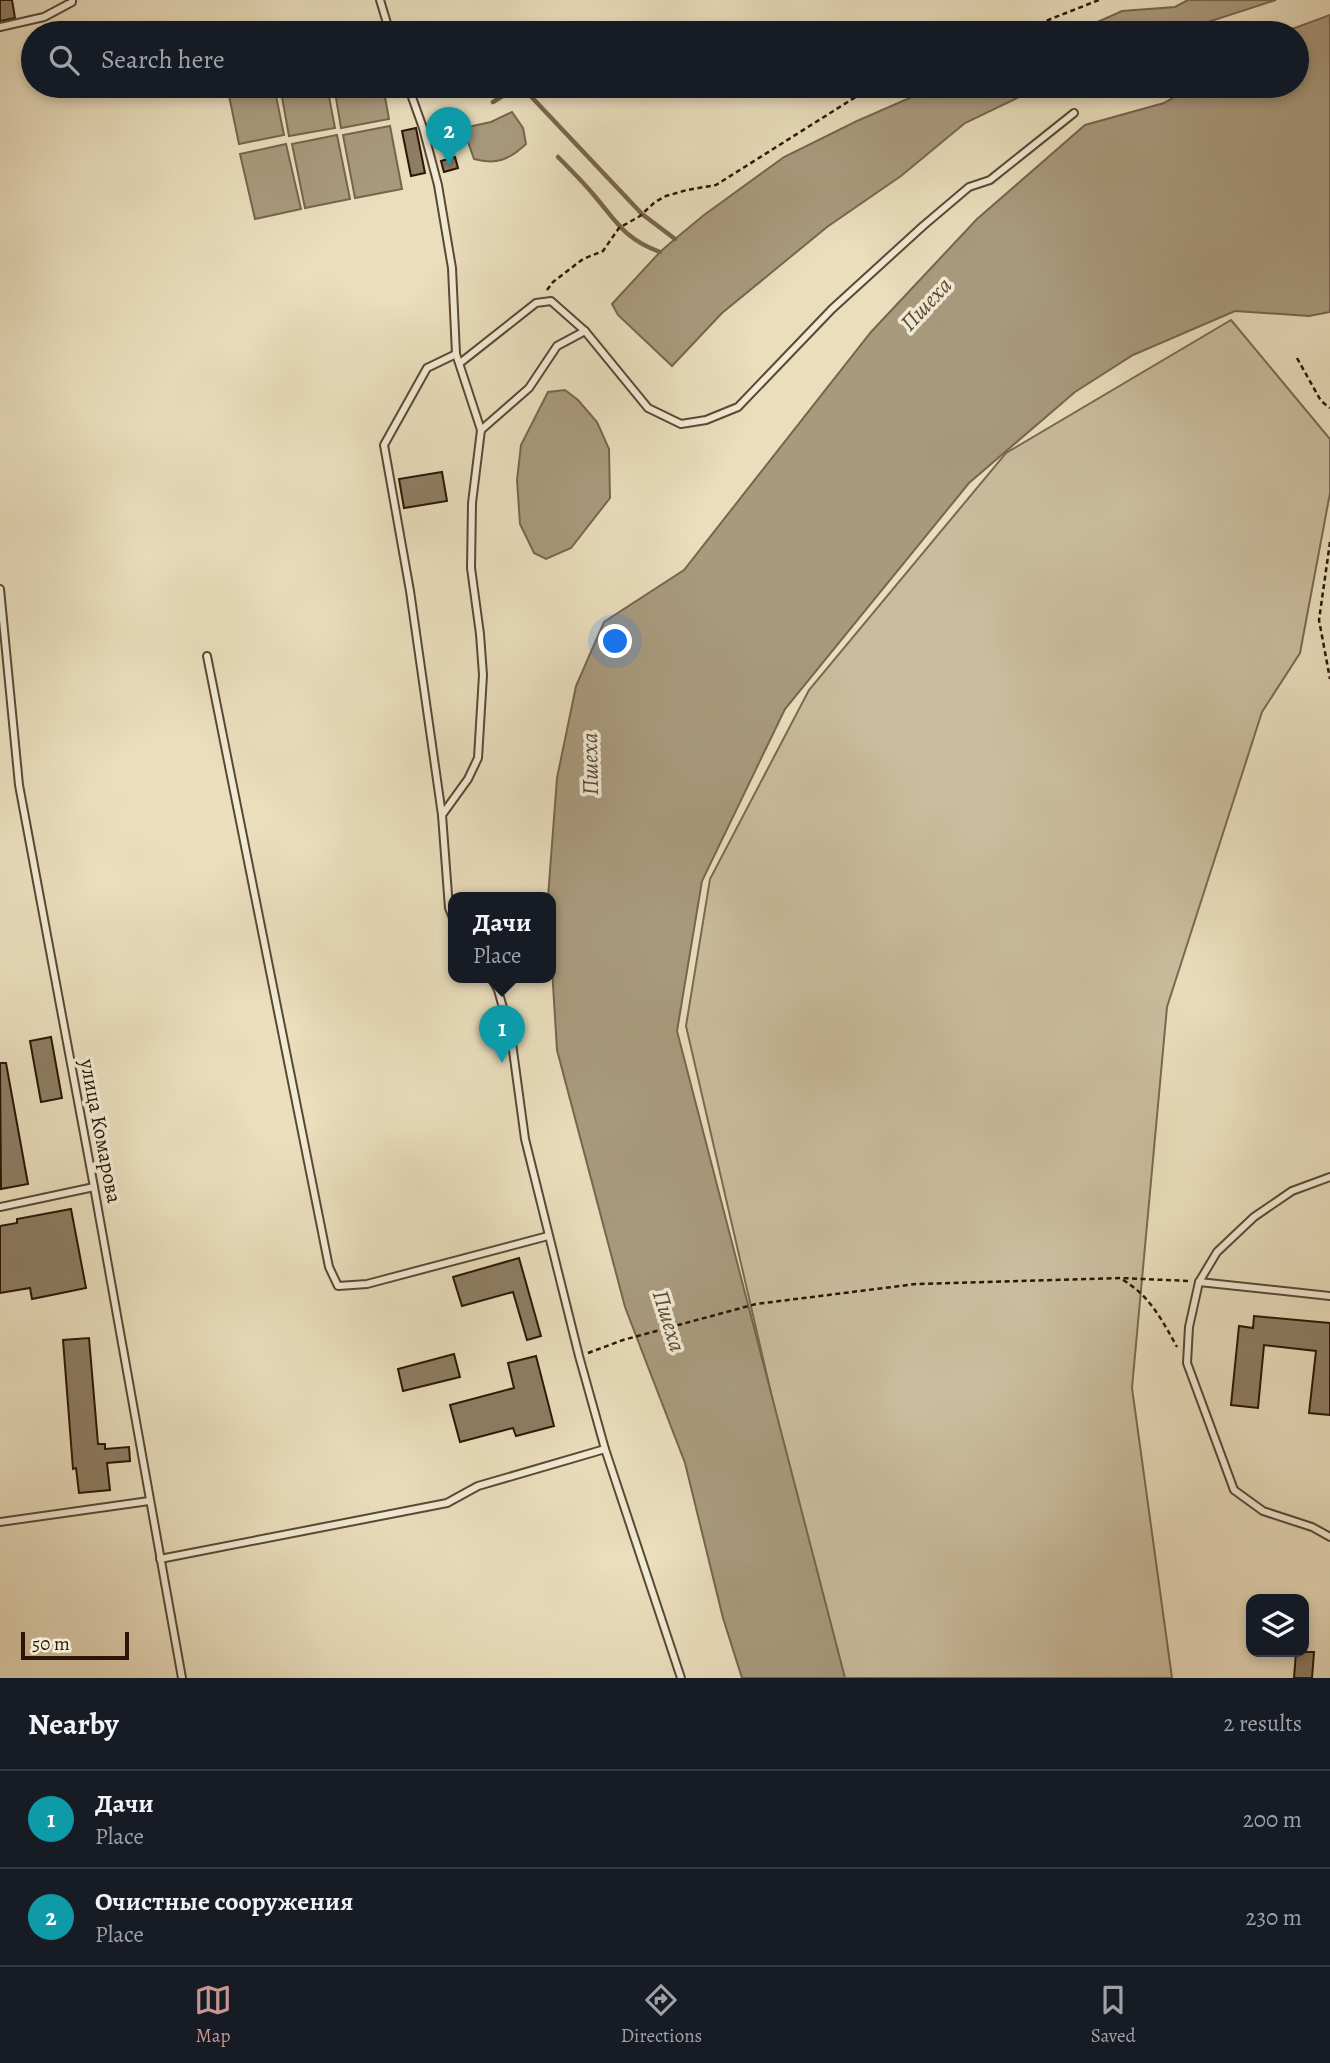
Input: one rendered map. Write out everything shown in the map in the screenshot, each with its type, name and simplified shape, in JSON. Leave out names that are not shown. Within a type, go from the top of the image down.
[{"type":"lane","points":[[26,21],[44,17],[72,0]]},
{"type":"lane","points":[[380,0],[386,21]]},
{"type":"lane","points":[[0,27],[21,22]]},
{"type":"lane","points":[[413,98],[424,128],[438,185],[452,268],[456,354],[481,430],[472,503],[471,568],[483,675],[478,758],[468,779],[442,816]]},
{"type":"lane","points":[[460,363],[536,303],[551,301],[585,331],[648,408],[681,424],[706,420],[738,407],[832,309],[923,226],[969,187],[990,180],[1074,113]]},
{"type":"lane","points":[[481,430],[529,388],[557,346],[585,331]]},
{"type":"lane","points":[[448,895],[442,816],[410,591],[384,445],[427,368],[456,354]]},
{"type":"lane","name":"улица Комарова","points":[[0,589],[19,785],[182,1678]]},
{"type":"lane","points":[[207,656],[329,1267],[338,1286],[367,1284],[548,1236]]},
{"type":"lane","points":[[494,983],[511,1036],[525,1139],[579,1356],[605,1449],[681,1678]]},
{"type":"lane","points":[[1330,1177],[1292,1191],[1254,1217],[1217,1252],[1199,1282],[1189,1327],[1187,1363],[1234,1490],[1262,1511],[1312,1527],[1330,1537]]},
{"type":"lane","points":[[0,1207],[94,1187]]},
{"type":"lane","points":[[1199,1282],[1330,1296]]},
{"type":"lane","points":[[160,1559],[447,1503],[478,1486],[605,1449]]},
{"type":"lane","points":[[0,1522],[149,1501]]},
{"type":"path","points":[[1046,21],[1099,0]]},
{"type":"path","points":[[536,303],[553,282],[583,259],[603,251],[619,228],[666,196],[716,185],[854,98]]},
{"type":"path","points":[[1297,358],[1321,401],[1330,408]]},
{"type":"path","points":[[1330,542],[1319,620],[1330,679]]},
{"type":"path","points":[[579,1356],[623,1340],[756,1304],[916,1283],[1120,1278],[1199,1282]]},
{"type":"path","points":[[1120,1278],[1138,1289],[1153,1306],[1187,1363]]},
{"type":"shaded area","points":[[1231,320],[1330,439],[1330,493],[1300,653],[1262,712],[1167,1007],[1132,1388],[1172,1678],[837,1678],[686,1026],[710,879],[809,690],[1006,453]]},
{"type":"water","points":[[1188,0],[1276,0],[1211,21],[1100,21],[1122,11],[1175,7]]},
{"type":"water","name":"Пшеха","points":[[1330,15],[1330,312],[1309,316],[1235,311],[1133,355],[1075,392],[969,483],[785,709],[702,881],[677,1031],[845,1678],[742,1678],[723,1618],[685,1463],[625,1307],[557,1050],[553,983],[556,983],[556,892],[548,892],[557,778],[576,686],[604,622],[684,570],[871,332],[977,219],[1085,125],[1164,103],[1173,98],[1309,98],[1309,23]]},
{"type":"water","points":[[229,98],[276,98],[284,135],[239,144]]},
{"type":"water","points":[[282,98],[329,98],[335,128],[289,136]]},
{"type":"water","points":[[336,98],[385,98],[389,119],[341,128]]},
{"type":"water","points":[[910,98],[1017,98],[965,123],[901,176],[827,227],[722,313],[672,366],[618,315],[612,304],[660,252],[704,215],[784,157]]},
{"type":"water","points":[[512,112],[523,128],[526,144],[502,160],[474,159],[463,128],[491,122]]},
{"type":"water","points":[[390,126],[402,189],[355,198],[343,135]]},
{"type":"water","points":[[337,135],[350,199],[305,208],[292,144]]},
{"type":"water","points":[[286,144],[301,209],[255,219],[240,154]]},
{"type":"water","points":[[565,390],[578,400],[597,422],[609,449],[610,498],[571,548],[546,559],[534,553],[520,524],[517,480],[521,445],[548,392]]},
{"type":"building","points":[[0,0],[12,0],[15,18],[0,21]]},
{"type":"building","points":[[416,128],[425,173],[411,176],[402,131]]},
{"type":"building","points":[[455,157],[458,168],[444,172],[441,161]]},
{"type":"building","points":[[442,472],[447,501],[404,508],[399,479]]},
{"type":"building","points":[[51,1037],[62,1098],[41,1102],[30,1041]]},
{"type":"building","points":[[0,1063],[6,1063],[28,1184],[1,1189]]},
{"type":"building","points":[[71,1209],[86,1288],[32,1299],[30,1288],[0,1293],[0,1226],[17,1223],[17,1219]]},
{"type":"building","points":[[519,1258],[541,1336],[527,1340],[513,1292],[462,1306],[453,1277]]},
{"type":"building","points":[[1254,1316],[1330,1323],[1330,1415],[1309,1413],[1316,1351],[1264,1345],[1258,1408],[1231,1405],[1239,1326],[1253,1328]]},
{"type":"building","points":[[89,1338],[98,1444],[105,1444],[105,1449],[129,1447],[130,1461],[107,1463],[110,1490],[79,1493],[76,1468],[73,1469],[63,1340]]},
{"type":"building","points":[[454,1354],[460,1377],[403,1391],[398,1369]]},
{"type":"building","points":[[536,1356],[554,1426],[516,1436],[513,1428],[460,1442],[450,1405],[514,1388],[508,1363]]},
{"type":"building","points":[[1309,1652],[1314,1652],[1312,1678],[1294,1678],[1296,1657],[1309,1657]]},
{"type":"waterway","points":[[493,102],[499,98]]},
{"type":"waterway","points":[[532,98],[642,214],[675,239]]},
{"type":"waterway","points":[[558,157],[629,235],[660,252]]},
{"type":"place","name":"Очистные сооружения","points":[[449,165]]},
{"type":"place","name":"Дачи","points":[[502,1063]]}]
